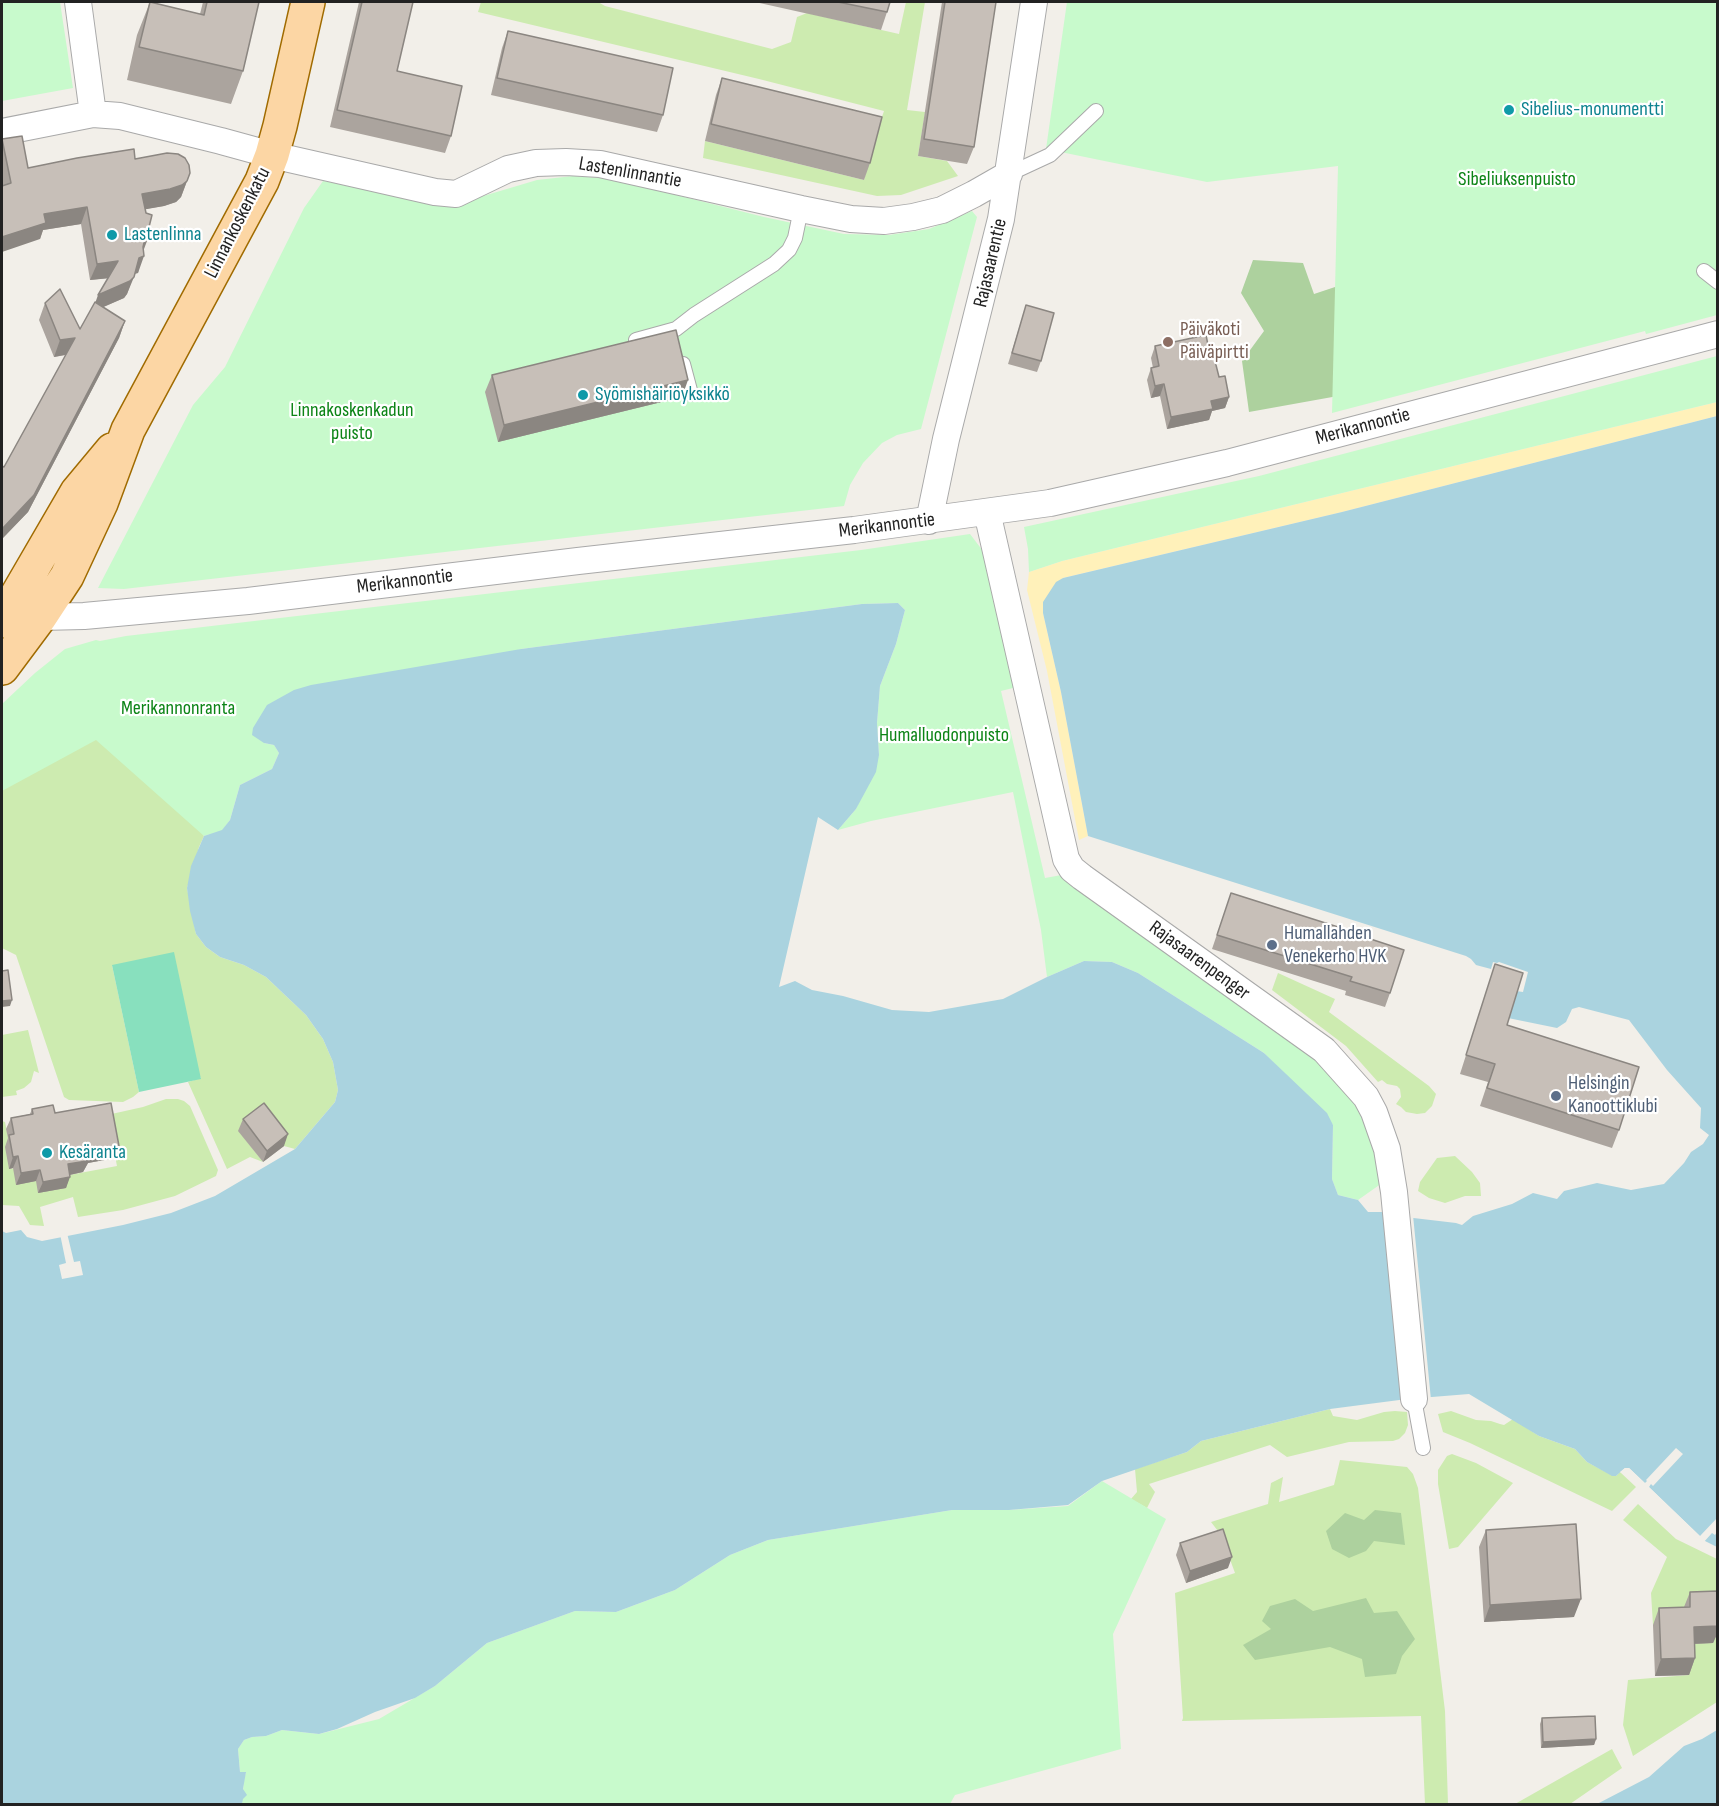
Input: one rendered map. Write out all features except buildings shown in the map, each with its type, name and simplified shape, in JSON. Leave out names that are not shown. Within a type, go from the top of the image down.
[{"type":"main road","name":"Linnankoskenkatu","points":[[2,668],[14,608],[73,563],[101,503],[128,430],[262,181],[272,155],[309,2]]},
{"type":"street","points":[[78,2],[93,114]]},
{"type":"street","name":"Rajasaarentie","points":[[929,520],[946,439],[1002,219],[1034,2]]},
{"type":"street","name":"Lastenlinnantie","points":[[2,132],[93,114],[120,116],[272,155],[435,192],[456,194],[508,169],[536,163],[600,164],[801,209],[851,219],[884,221],[942,210],[1009,174]]},
{"type":"street","name":"Merikannontie","points":[[14,608],[96,616],[248,601],[1050,504],[1227,463],[1718,334]]},
{"type":"street","name":"Rajasaarenpenger","points":[[987,512],[1066,859],[1072,869],[1324,1050],[1366,1097],[1374,1112],[1388,1149],[1395,1192],[1414,1399]]},
{"type":"lane","points":[[1009,174],[1050,155],[1096,111]]},
{"type":"lane","points":[[691,394],[678,341],[694,315],[774,264],[789,249],[801,209]]},
{"type":"lane","points":[[1704,271],[1718,282]]},
{"type":"lane","points":[[626,342],[678,341]]},
{"type":"lane","points":[[1414,1399],[1423,1448]]},
{"type":"green space","points":[[2,2],[60,2],[73,88],[2,101]]},
{"type":"green space","points":[[481,2],[598,2],[605,6],[772,49],[791,42],[797,17],[807,13],[899,34],[906,2],[925,2],[907,110],[925,112],[918,156],[947,161],[958,176],[901,195],[877,196],[703,158],[705,141],[864,180],[884,111],[478,12]]},
{"type":"green space","name":"Sibeliuksenpuisto","points":[[1067,2],[1717,2],[1717,315],[1646,334],[1645,331],[1332,413],[1338,166],[1207,182],[1046,149]]},
{"type":"green space","name":"Linnakoskenkadun puisto","points":[[573,176],[613,179],[764,217],[844,234],[889,235],[929,229],[972,211],[977,217],[921,429],[897,435],[882,443],[863,463],[850,485],[844,506],[124,589],[98,588],[193,405],[225,367],[304,208],[323,181],[453,205],[537,180]]},
{"type":"green space","points":[[1253,260],[1303,263],[1314,294],[1353,281],[1349,394],[1249,412],[1242,361],[1264,331],[1241,293]]},
{"type":"green space","points":[[1717,356],[1717,402],[1062,561],[1029,572],[1024,527],[1259,476]]},
{"type":"green space","points":[[970,534],[986,555],[1017,687],[1001,691],[1045,878],[1067,874],[1320,1060],[1342,1083],[1364,1116],[1385,1181],[1358,1200],[1338,1195],[1332,1179],[1333,1125],[1264,1053],[1138,973],[1112,962],[1084,961],[1047,977],[1041,930],[1013,792],[838,830],[856,809],[879,755],[877,723],[880,686],[896,644],[905,610],[898,603],[862,604],[521,649],[264,743],[274,745],[279,753],[272,769],[240,785],[230,820],[222,831],[204,836],[96,740],[2,791],[2,704],[65,649],[96,640],[861,550]]},
{"type":"green space","points":[[95,665],[204,836],[187,888],[196,934],[206,947],[220,957],[244,965],[266,977],[306,1015],[323,1039],[333,1062],[338,1090],[335,1102],[295,1149],[284,1146],[259,1114],[239,1131],[263,1162],[250,1157],[227,1169],[188,1082],[201,1078],[112,965],[139,1092],[123,1102],[69,1100],[64,1097],[16,955],[2,948],[2,780]]},
{"type":"green space","points":[[174,952],[201,1079],[139,1092],[112,965]]},
{"type":"green space","points":[[1278,973],[1335,999],[1329,1012],[1429,1086],[1436,1094],[1432,1106],[1425,1113],[1417,1114],[1406,1112],[1396,1104],[1401,1097],[1397,1086],[1387,1084],[1382,1080],[1378,1082],[1346,1046],[1272,990]]},
{"type":"green space","points":[[28,1030],[39,1073],[34,1071],[31,1082],[16,1091],[17,1095],[2,1097],[2,1035]]},
{"type":"green space","points":[[166,1099],[178,1099],[190,1106],[218,1170],[216,1176],[175,1196],[123,1210],[78,1217],[73,1197],[40,1207],[44,1226],[30,1225],[19,1206],[2,1205],[2,1121],[5,1122],[10,1146],[9,1168],[64,1176],[117,1166],[107,1115]]},
{"type":"green space","points":[[1455,1156],[1480,1183],[1481,1196],[1465,1196],[1445,1203],[1429,1198],[1418,1191],[1420,1182],[1437,1158]]},
{"type":"green space","points":[[1330,1409],[1333,1416],[1357,1420],[1384,1412],[1407,1412],[1408,1425],[1405,1433],[1393,1441],[1349,1442],[1287,1457],[1270,1445],[1149,1484],[1155,1492],[1147,1508],[1131,1499],[1137,1492],[1135,1469],[1187,1452],[1201,1441]]},
{"type":"green space","points":[[1451,1411],[1476,1420],[1504,1425],[1513,1419],[1539,1436],[1575,1449],[1587,1462],[1604,1471],[1616,1476],[1620,1472],[1636,1487],[1612,1511],[1443,1432],[1438,1414]]},
{"type":"green space","points":[[1452,1454],[1476,1463],[1513,1483],[1458,1547],[1449,1549],[1438,1484],[1438,1470],[1447,1456]]},
{"type":"green space","points":[[1340,1460],[1407,1467],[1413,1474],[1418,1488],[1445,1711],[1448,1804],[1425,1804],[1421,1716],[1182,1721],[1175,1593],[1235,1573],[1221,1535],[1211,1522],[1268,1504],[1271,1483],[1283,1477],[1279,1502],[1334,1485]]},
{"type":"green space","points":[[1102,1481],[1166,1519],[1113,1634],[1121,1749],[955,1795],[950,1804],[242,1804],[246,1773],[240,1772],[238,1749],[244,1740],[282,1730],[319,1734],[379,1719],[435,1686],[487,1643],[575,1611],[616,1612],[675,1590],[730,1555],[768,1540],[952,1510],[1009,1510],[1068,1506]]},
{"type":"green space","points":[[1638,1504],[1676,1539],[1717,1559],[1717,1608],[1653,1625],[1651,1593],[1667,1557],[1623,1520]]},
{"type":"green space","points":[[1375,1510],[1401,1513],[1405,1545],[1374,1541],[1366,1551],[1349,1558],[1332,1549],[1326,1531],[1345,1513],[1364,1520]]},
{"type":"green space","points":[[1366,1598],[1374,1613],[1397,1611],[1415,1639],[1402,1656],[1396,1674],[1365,1677],[1362,1659],[1330,1647],[1255,1660],[1243,1645],[1271,1629],[1262,1621],[1270,1606],[1295,1599],[1313,1611]]},
{"type":"green space","points":[[1717,1620],[1717,1702],[1633,1756],[1623,1725],[1628,1680],[1689,1675],[1688,1644]]},
{"type":"green space","points":[[1612,1749],[1622,1768],[1570,1804],[1515,1804]]},
{"type":"sand","points":[[1717,402],[1717,416],[1342,512],[1063,578],[1043,613],[1061,692],[1088,836],[1079,840],[1047,671],[1027,590],[1029,572],[1062,561]]},
{"type":"water","points":[[1717,416],[1717,1547],[1705,1541],[1629,1468],[1612,1476],[1587,1462],[1575,1449],[1539,1436],[1469,1394],[1330,1409],[1201,1441],[1187,1452],[1102,1481],[1068,1505],[1009,1510],[952,1510],[768,1540],[730,1555],[675,1590],[616,1612],[575,1611],[487,1643],[435,1686],[415,1698],[337,1729],[319,1734],[282,1730],[244,1740],[238,1749],[240,1772],[246,1772],[243,1789],[247,1795],[242,1804],[2,1804],[2,1231],[6,1233],[21,1230],[27,1237],[42,1241],[171,1213],[215,1196],[295,1149],[335,1102],[338,1090],[333,1062],[323,1039],[306,1015],[266,977],[244,965],[220,957],[206,947],[196,934],[190,911],[187,888],[191,866],[204,836],[222,830],[230,820],[240,785],[272,769],[279,753],[274,745],[264,743],[252,735],[253,728],[267,705],[294,690],[311,685],[521,649],[862,604],[898,603],[905,610],[896,644],[880,686],[877,723],[879,755],[876,772],[856,809],[838,830],[818,817],[779,987],[795,981],[812,990],[892,1010],[929,1012],[1003,999],[1084,961],[1112,962],[1138,973],[1264,1053],[1327,1113],[1333,1125],[1332,1179],[1338,1195],[1358,1200],[1368,1212],[1389,1212],[1405,1217],[1462,1225],[1473,1216],[1512,1204],[1533,1193],[1557,1199],[1564,1191],[1597,1183],[1631,1190],[1664,1184],[1709,1135],[1700,1128],[1701,1108],[1667,1070],[1629,1020],[1579,1007],[1572,1009],[1566,1022],[1557,1028],[1508,1018],[1516,991],[1523,992],[1528,972],[1499,962],[1493,962],[1491,969],[1476,965],[1466,956],[1088,836],[1061,692],[1043,613],[1043,602],[1056,582],[1063,578],[1342,512]]},
{"type":"water","points":[[1717,1730],[1717,1804],[1597,1804],[1649,1777],[1684,1746]]},
{"type":"pier","points":[[1405,1214],[1413,1215],[1431,1400],[1406,1402]]},
{"type":"pier","points":[[67,1233],[74,1262],[80,1261],[83,1275],[62,1279],[59,1265],[66,1263],[60,1234]]},
{"type":"pier","points":[[1676,1448],[1683,1454],[1653,1486],[1651,1484],[1649,1487],[1700,1536],[1717,1518],[1717,1532],[1715,1535],[1712,1533],[1703,1543],[1628,1471],[1623,1474],[1620,1472],[1629,1468],[1645,1483]]},
{"type":"place","name":"Sibelius-monumentti","points":[[1509,110]]},
{"type":"place","name":"Lastenlinna","points":[[112,235]]},
{"type":"place","name":"Päiväkoti Päiväpirtti","points":[[1168,342]]},
{"type":"place","name":"Syömishäiriöyksikkö","points":[[583,395]]},
{"type":"place","name":"Humallahden Venekerho HVK","points":[[1272,945]]},
{"type":"place","name":"Helsingin Kanoottiklubi","points":[[1556,1096]]},
{"type":"place","name":"Kesäranta","points":[[47,1153]]},
{"type":"park label","name":"Merikannonranta","points":[[178,709]]},
{"type":"park label","name":"Humalluodonpuisto","points":[[944,736]]}]
